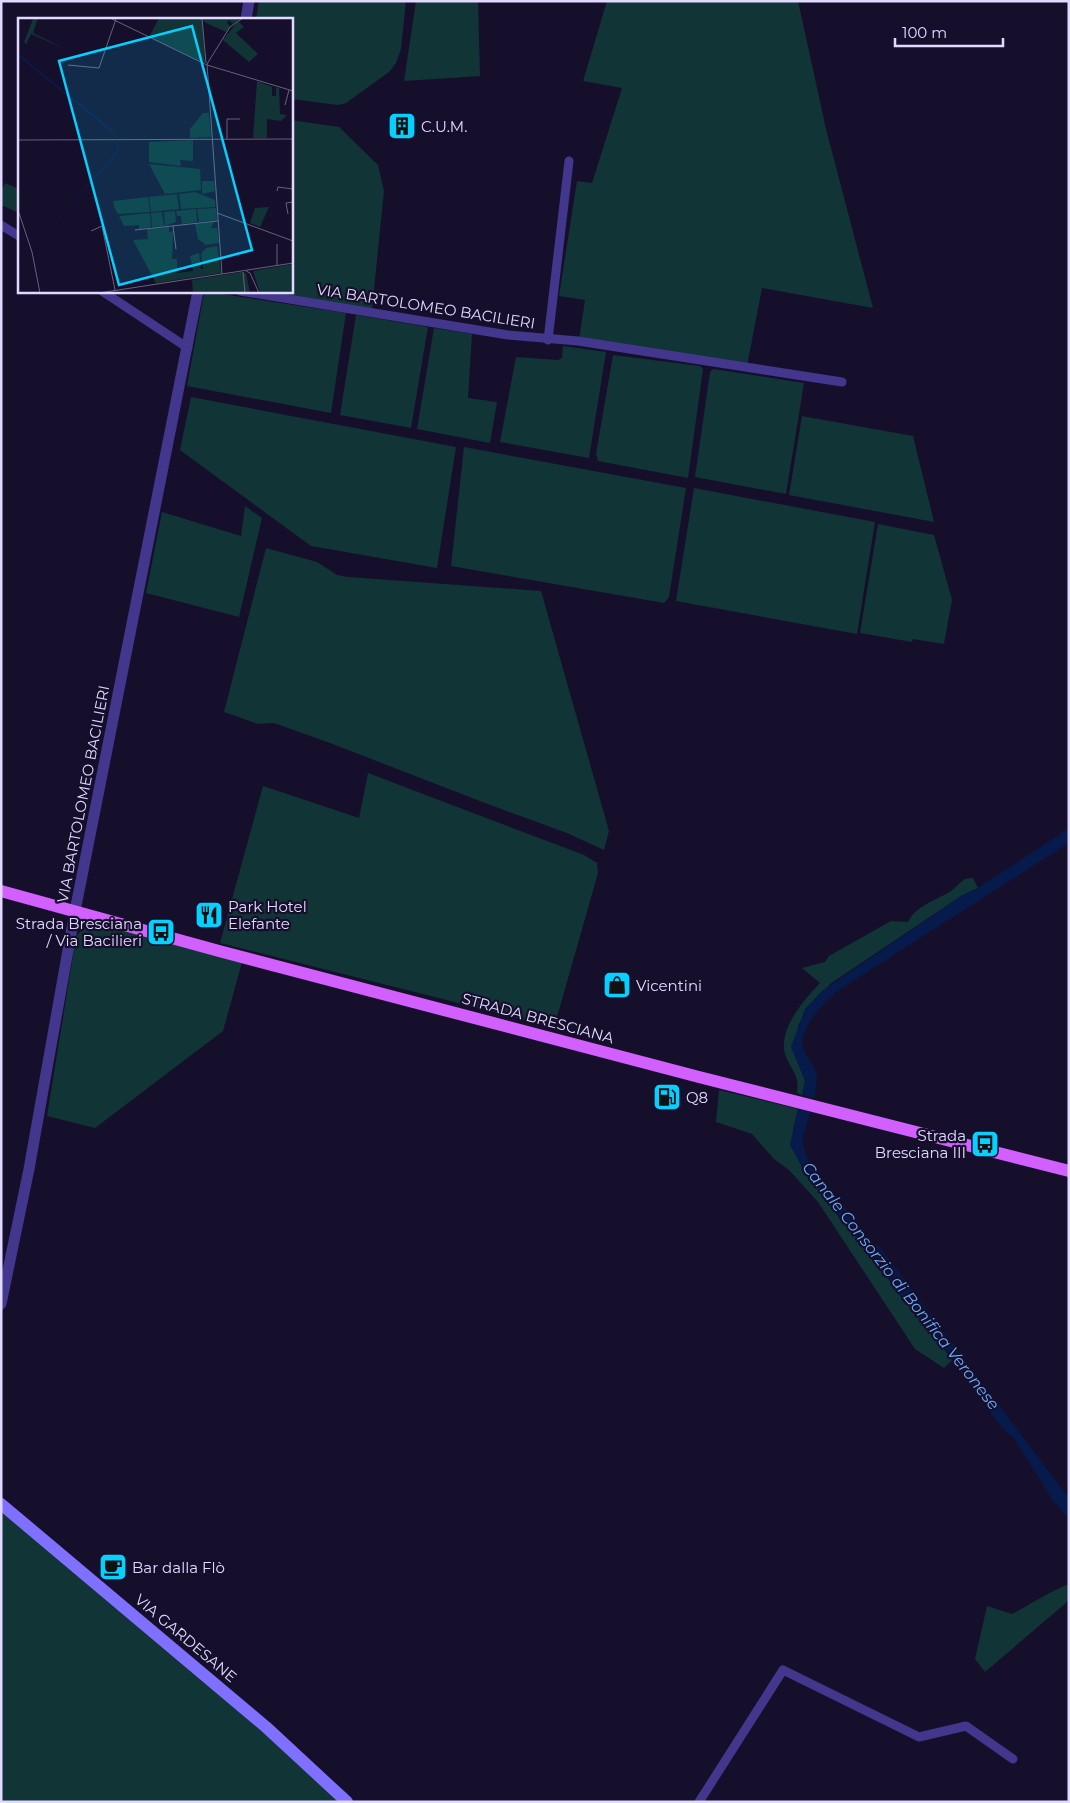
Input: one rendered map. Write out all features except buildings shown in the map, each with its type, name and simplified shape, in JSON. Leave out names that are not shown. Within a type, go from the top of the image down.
[{"type":"main road","name":"STRADA BRESCIANA","points":[[1,891],[798,1102],[1069,1170]]},
{"type":"main road","name":"VIA GARDESANE","points":[[1,1504],[266,1727],[347,1802]]},
{"type":"street","points":[[246,18],[249,1]]},
{"type":"street","name":"VIA BARTOLOMEO BACILIERI","points":[[548,340],[569,161]]},
{"type":"street","points":[[1,225],[18,235]]},
{"type":"street","points":[[104,292],[188,348]]},
{"type":"street","name":"VIA BARTOLOMEO BACILIERI","points":[[1,1304],[30,1169],[75,911],[198,292]]},
{"type":"street","name":"VIA BARTOLOMEO BACILIERI","points":[[246,292],[548,340],[578,341],[842,382]]},
{"type":"street","points":[[699,1802],[783,1670],[919,1737],[966,1726],[1012,1758]]},
{"type":"green space","points":[[259,1],[406,1],[401,49],[396,63],[389,72],[346,103],[338,105],[292,99],[292,18],[256,18]]},
{"type":"green space","points":[[416,1],[478,1],[480,76],[404,81]]},
{"type":"green space","points":[[607,1],[798,1],[826,129],[873,308],[762,288],[747,366],[579,340],[585,300],[559,296],[577,181],[592,183],[622,88],[583,81]]},
{"type":"green space","points":[[292,120],[339,127],[378,165],[384,191],[372,309],[270,292],[292,292]]},
{"type":"green space","points":[[5,183],[18,189],[18,213],[1,205],[1,192]]},
{"type":"green space","points":[[209,292],[346,313],[331,413],[187,386],[204,293]]},
{"type":"green space","points":[[356,315],[428,327],[411,428],[340,415]]},
{"type":"green space","points":[[434,328],[472,334],[468,398],[497,402],[490,443],[417,429]]},
{"type":"green space","points":[[563,346],[606,352],[589,458],[500,442],[516,357],[558,360],[562,358]]},
{"type":"green space","points":[[613,355],[700,366],[703,369],[688,478],[598,461],[596,454]]},
{"type":"green space","points":[[713,369],[804,383],[786,494],[695,477],[710,372]]},
{"type":"green space","points":[[191,397],[456,447],[437,568],[311,546],[180,450]]},
{"type":"green space","points":[[802,416],[913,436],[934,522],[789,495]]},
{"type":"green space","points":[[464,447],[686,488],[669,597],[664,603],[451,566]]},
{"type":"green space","points":[[694,488],[875,522],[857,634],[676,601]]},
{"type":"green space","points":[[245,506],[262,518],[239,617],[146,593],[162,512],[241,536]]},
{"type":"green space","points":[[878,524],[934,535],[952,600],[944,644],[913,639],[912,642],[860,633]]},
{"type":"green space","points":[[266,548],[317,562],[337,575],[348,577],[541,591],[609,831],[604,850],[567,833],[330,743],[274,723],[258,724],[224,712]]},
{"type":"green space","points":[[368,773],[584,855],[597,863],[598,873],[557,1017],[553,1023],[546,1025],[220,943],[263,786],[359,818]]},
{"type":"green space","points":[[973,878],[978,888],[961,896],[830,984],[798,1025],[805,1081],[802,1095],[797,1093],[796,1077],[786,1057],[785,1037],[793,1017],[820,983],[802,968],[825,962],[829,956],[891,921],[908,922],[920,908],[949,892],[965,879]]},
{"type":"green space","points":[[100,924],[242,962],[223,1031],[95,1128],[47,1116],[76,937],[86,927]]},
{"type":"green space","points":[[719,1090],[798,1109],[793,1130],[804,1171],[820,1188],[841,1221],[865,1244],[899,1295],[918,1309],[923,1320],[952,1360],[944,1368],[915,1349],[818,1202],[789,1170],[774,1159],[752,1134],[716,1122]]},
{"type":"green space","points":[[1,1511],[254,1723],[341,1802],[1,1802]]},
{"type":"green space","points":[[1069,1584],[1069,1598],[1066,1603],[985,1672],[975,1659],[987,1606],[1012,1614]]},
{"type":"water","points":[[1069,828],[1069,843],[842,988],[822,1006],[809,1022],[803,1039],[805,1053],[816,1071],[817,1082],[814,1098],[802,1095],[805,1081],[791,1047],[805,1009],[822,991],[961,896],[978,888]]},
{"type":"water","name":"Canale Consorzio di Bonifica Veronese","points":[[798,1109],[810,1112],[802,1141],[807,1158],[873,1244],[879,1246],[1069,1498],[1069,1519],[1053,1501],[1014,1438],[1008,1434],[993,1416],[973,1381],[935,1338],[918,1309],[899,1295],[865,1244],[841,1221],[820,1188],[804,1171],[790,1145]]},
{"type":"place","name":"C.U.M.","points":[[402,126]]},
{"type":"place","name":"Park Hotel Elefante","points":[[209,915]]},
{"type":"place","name":"Strada Bresciana / Via Bacilieri","points":[[161,932]]},
{"type":"place","name":"Vicentini","points":[[617,985]]},
{"type":"place","name":"Q8","points":[[667,1097]]},
{"type":"place","name":"Strada Bresciana III","points":[[985,1144]]},
{"type":"place","name":"Bar dalla Flò","points":[[113,1567]]}]
